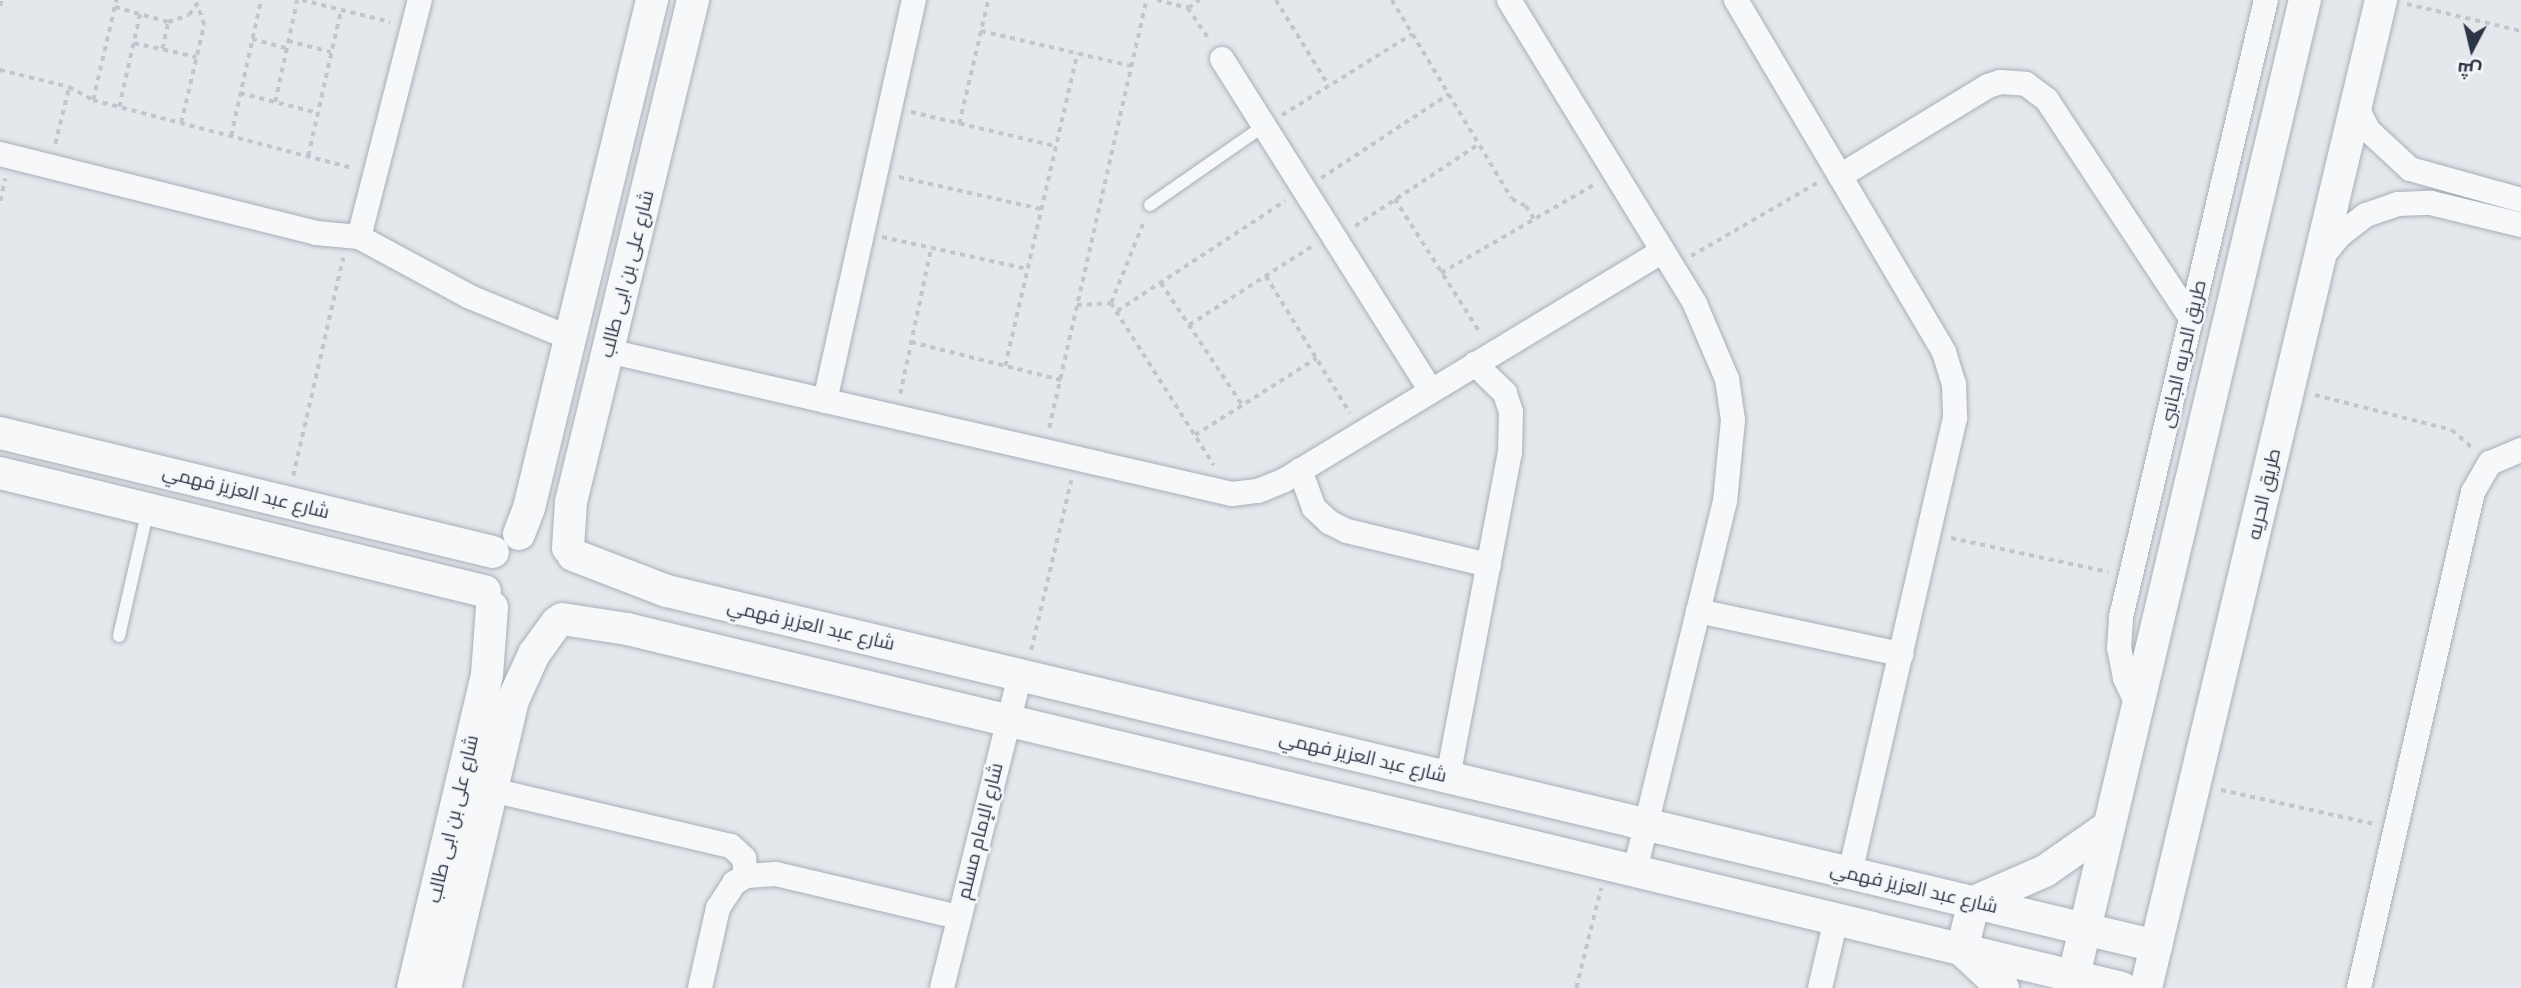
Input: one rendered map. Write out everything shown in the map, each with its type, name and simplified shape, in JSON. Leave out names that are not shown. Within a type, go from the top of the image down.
[{"type":"street","points":[[353,237],[375,173],[420,0]]},
{"type":"street","name":"شارع على بن ابى طالب","points":[[519,534],[538,474],[652,0]]},
{"type":"street","name":"شارع على بن ابى طالب","points":[[571,552],[576,482],[693,0]]},
{"type":"street","points":[[825,401],[914,0]]},
{"type":"street","points":[[1736,0],[1944,352],[1954,384],[1955,418],[1850,873]]},
{"type":"street","name":"طريق الحريه الجانبى","points":[[2138,706],[2125,678],[2119,648],[2131,578],[2266,0]]},
{"type":"street","points":[[2072,982],[2305,0]]},
{"type":"street","name":"طريق الحريه","points":[[2146,988],[2356,106],[2392,2]]},
{"type":"street","points":[[1516,3],[1714,340],[1733,420],[1728,487],[1646,825],[1621,868]]},
{"type":"street","points":[[1222,59],[1432,391]]},
{"type":"street","points":[[1839,173],[1988,86],[2000,82],[2026,84],[2047,100],[2192,318]]},
{"type":"street","points":[[2356,106],[2388,152],[2410,169],[2521,200]]},
{"type":"street","points":[[0,154],[353,237],[470,297],[570,338]]},
{"type":"street","points":[[2320,261],[2340,235],[2366,215],[2398,204],[2431,203],[2521,225]]},
{"type":"street","points":[[608,351],[1232,494],[1258,491],[1300,470],[1484,359],[1668,259]]},
{"type":"street","points":[[1448,777],[1510,453],[1511,412],[1484,359]]},
{"type":"street","name":"شارع عبد العزيز فهمي","points":[[0,433],[493,552]]},
{"type":"street","points":[[2359,988],[2479,476],[2504,454],[2521,450]]},
{"type":"street","points":[[1300,470],[1314,508],[1329,522],[1347,531],[1489,565]]},
{"type":"street","name":"شارع عبد العزيز فهمي","points":[[0,473],[436,579],[488,599]]},
{"type":"street","points":[[538,474],[555,486],[576,482]]},
{"type":"street","points":[[559,620],[579,589],[571,552],[551,536],[519,534],[493,552],[485,570],[488,599],[522,628],[559,620],[627,629],[1836,919],[1962,950],[2072,982],[2122,988]]},
{"type":"street","points":[[436,579],[447,562],[447,541]]},
{"type":"street","name":"شارع عبد العزيز فهمي","points":[[571,552],[641,584],[2156,946]]},
{"type":"street","points":[[627,629],[629,605],[641,584]]},
{"type":"street","name":"شارع على بن ابى طالب","points":[[413,988],[483,692],[488,599]]},
{"type":"street","points":[[1698,611],[1901,654]]},
{"type":"street","name":"شارع على بن ابى طالب","points":[[445,988],[513,700],[534,654],[559,620]]},
{"type":"street","name":"شارع الإمام مسلم","points":[[942,988],[958,917],[1023,675]]},
{"type":"street","points":[[483,692],[496,690],[513,700]]},
{"type":"street","points":[[492,790],[731,846],[744,858],[746,876]]},
{"type":"street","points":[[1962,950],[1974,902],[2045,872],[2108,827]]},
{"type":"street","points":[[700,988],[724,895],[746,876],[776,874],[958,917]]},
{"type":"street","points":[[1820,988],[1836,919]]},
{"type":"street","points":[[1962,950],[2003,988]]},
{"type":"lane","points":[[1150,205],[1265,125]]},
{"type":"lane","points":[[119,636],[148,509]]},
{"type":"path","points":[[0,6],[1,0]]},
{"type":"path","points":[[93,100],[116,0]]},
{"type":"path","points":[[181,123],[204,25],[198,8],[200,0]]},
{"type":"path","points":[[231,136],[261,0]]},
{"type":"path","points":[[275,102],[286,48],[300,0],[413,28]]},
{"type":"path","points":[[959,124],[988,0]]},
{"type":"path","points":[[1044,451],[1146,0]]},
{"type":"path","points":[[1157,0],[1188,8]]},
{"type":"path","points":[[1189,0],[1188,8],[1222,59]]},
{"type":"path","points":[[1188,8],[1199,0]]},
{"type":"path","points":[[1277,0],[1329,86]]},
{"type":"path","points":[[1392,0],[1512,199],[1526,206],[1534,219]]},
{"type":"path","points":[[2392,2],[2521,31]]},
{"type":"path","points":[[114,7],[168,22],[198,8]]},
{"type":"path","points":[[308,156],[341,10]]},
{"type":"path","points":[[119,107],[140,15]]},
{"type":"path","points":[[162,49],[168,22]]},
{"type":"path","points":[[981,31],[1131,66]]},
{"type":"path","points":[[1265,125],[1412,33]]},
{"type":"path","points":[[253,39],[286,48]]},
{"type":"path","points":[[288,41],[331,52]]},
{"type":"path","points":[[134,43],[197,57]]},
{"type":"path","points":[[1005,366],[1077,53]]},
{"type":"path","points":[[0,70],[69,87],[93,100],[375,173]]},
{"type":"path","points":[[50,167],[69,87]]},
{"type":"path","points":[[240,93],[318,113]]},
{"type":"path","points":[[1117,312],[1449,94]]},
{"type":"path","points":[[891,107],[1055,146]]},
{"type":"path","points":[[1189,325],[1395,199],[1479,144]]},
{"type":"path","points":[[876,172],[1041,209]]},
{"type":"path","points":[[1441,273],[1615,173]]},
{"type":"path","points":[[1668,259],[1839,173]]},
{"type":"path","points":[[1395,199],[1441,273],[1484,359]]},
{"type":"path","points":[[1111,303],[1150,205]]},
{"type":"path","points":[[863,233],[1027,270]]},
{"type":"path","points":[[287,502],[353,237]]},
{"type":"path","points":[[895,417],[931,248]]},
{"type":"path","points":[[1266,276],[1362,432]]},
{"type":"path","points":[[1161,283],[1242,406]]},
{"type":"path","points":[[1077,305],[1111,303]]},
{"type":"path","points":[[1111,303],[1232,494]]},
{"type":"path","points":[[911,342],[1060,380]]},
{"type":"path","points":[[1195,435],[1317,358]]},
{"type":"path","points":[[2289,388],[2452,430],[2473,449],[2479,476]]},
{"type":"path","points":[[1023,675],[1076,458]]},
{"type":"path","points":[[1928,533],[2131,578]]},
{"type":"path","points":[[2195,785],[2396,828]]},
{"type":"path","points":[[1576,988],[1621,868]]}]
